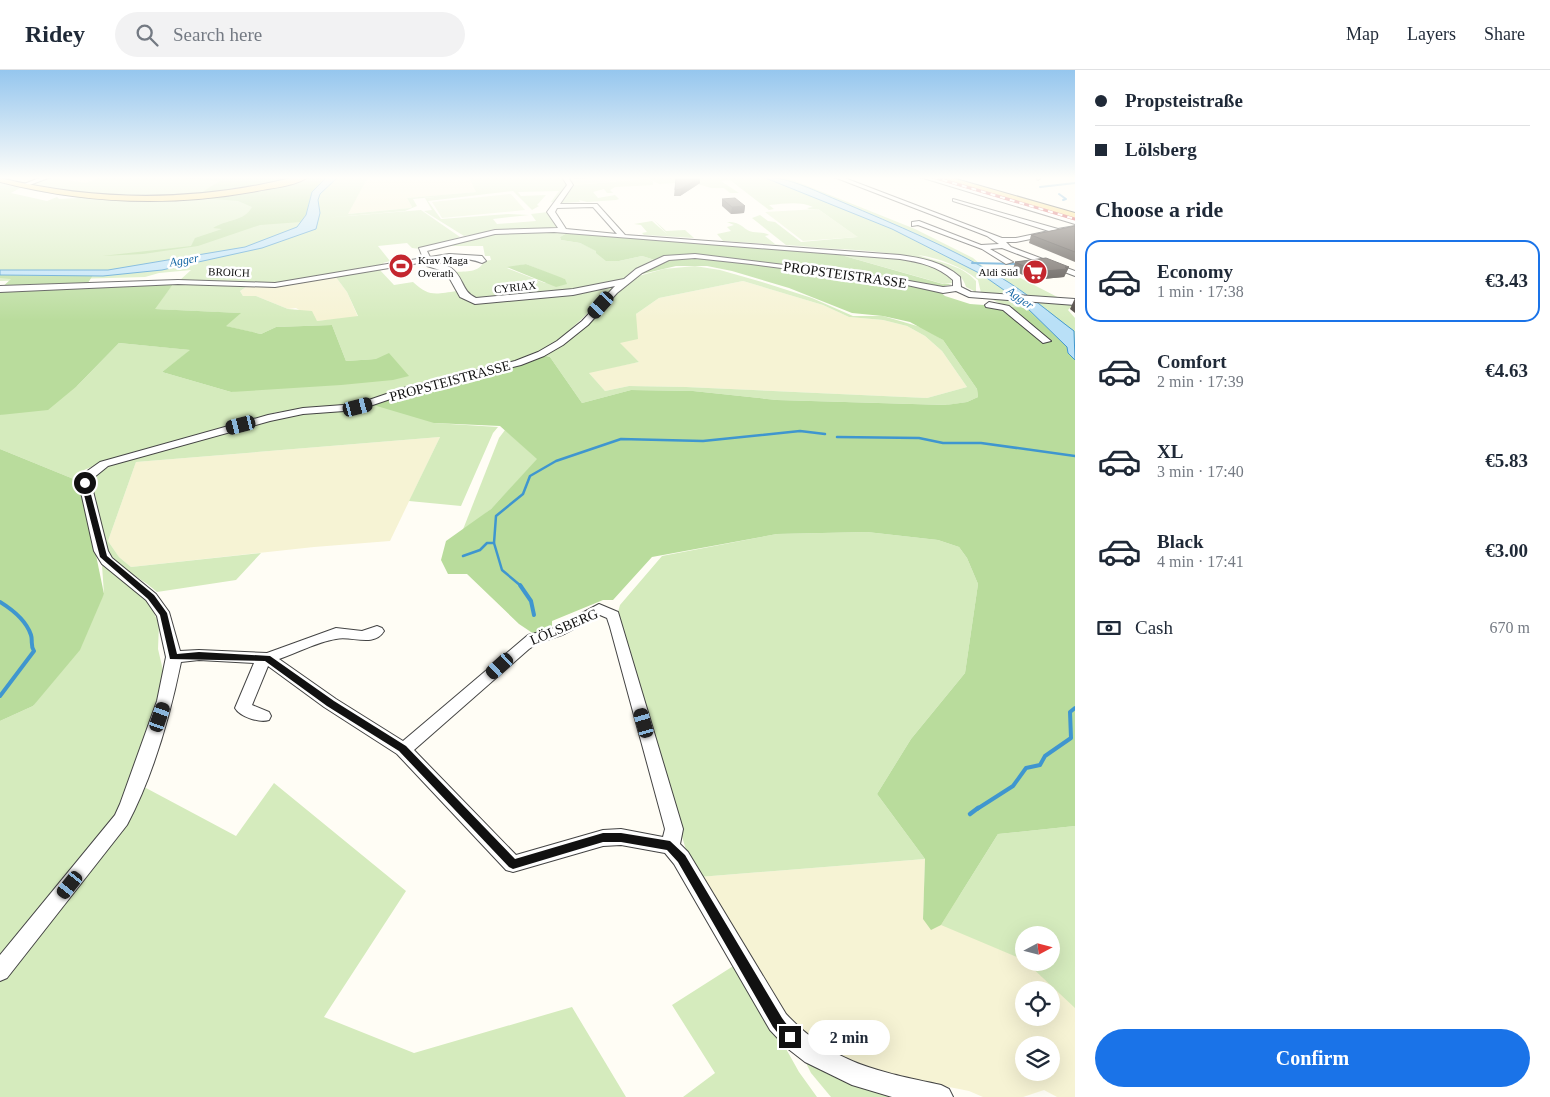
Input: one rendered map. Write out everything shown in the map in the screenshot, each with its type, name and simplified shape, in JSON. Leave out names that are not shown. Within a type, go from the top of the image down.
[{"type":"street","points":[[560,225],[564,231]]},
{"type":"street","points":[[612,225],[623,237]]},
{"type":"street","points":[[924,225],[985,248],[1009,262]]},
{"type":"street","points":[[964,225],[990,234],[1002,243],[1075,274]]},
{"type":"street","points":[[1037,225],[1057,231]]},
{"type":"street","points":[[985,248],[1075,228]]},
{"type":"street","points":[[482,261],[479,258],[460,256],[426,259],[422,250],[495,232],[564,231],[913,259],[950,272],[957,279],[957,288],[969,294],[996,298],[1075,302]]},
{"type":"street","name":"PROPSTEISTRASSE","points":[[0,971],[121,820],[129,805],[165,701],[174,657],[164,615],[151,597],[107,560],[101,551],[85,483],[87,477],[104,464],[268,418],[303,412],[358,407],[411,389],[488,372],[518,363],[541,354],[560,343],[585,322],[626,281],[661,260],[674,256],[695,256],[861,275],[943,290],[957,288]]},
{"type":"street","name":"CYRIAX","points":[[426,259],[430,264],[447,267],[454,274],[463,295],[476,301],[574,292],[626,281]]},
{"type":"street","name":"BROICH","points":[[0,289],[178,282],[275,285],[426,259]]},
{"type":"street","name":"PROPSTEISTRASSE","points":[[943,290],[945,294],[972,303],[1006,308],[1046,341]]},
{"type":"street","points":[[959,298],[969,294]]},
{"type":"street","name":"LÖLSBERG","points":[[403,749],[424,734],[524,644],[533,639],[557,632],[599,609],[607,610],[614,615],[674,828],[670,846]]},
{"type":"street","points":[[174,657],[199,655],[266,658],[336,633],[363,636],[377,631]]},
{"type":"street","points":[[262,716],[244,708],[266,658]]},
{"type":"street","points":[[266,658],[330,703],[403,749],[513,864],[603,838],[621,838],[670,846],[682,858],[778,1022],[790,1037],[813,1054],[865,1080],[941,1097]]},
{"type":"shaded area","points":[[335,276],[347,292],[358,317],[317,321],[296,308],[288,309],[256,296],[243,296],[240,291],[249,285]]},
{"type":"shaded area","points":[[743,281],[823,305],[849,317],[883,320],[907,326],[925,336],[942,351],[967,387],[927,398],[686,387],[629,386],[605,391],[588,372],[639,362],[619,343],[636,314],[659,298]]},
{"type":"shaded area","points":[[440,437],[390,541],[314,547],[131,567],[119,557],[108,541],[136,462]]},
{"type":"shaded area","points":[[1075,826],[1075,1097],[1057,1097],[1044,1090],[1023,1097],[983,1097],[969,1091],[865,1070],[807,1044],[785,1019],[699,877],[925,859],[923,919]]},
{"type":"green space","points":[[0,225],[443,225],[460,237],[420,249],[412,248],[407,243],[378,246],[390,261],[383,263],[386,266],[274,284],[179,281],[191,270],[159,273],[145,277],[0,281]]},
{"type":"green space","points":[[218,225],[261,225],[198,246],[143,254],[102,256],[191,246],[195,238],[222,229],[213,228]]},
{"type":"green space","points":[[446,225],[557,225],[560,229],[494,231],[464,236]]},
{"type":"green space","points":[[640,225],[657,225],[667,234],[659,225],[666,231],[685,230],[694,238],[644,235],[642,233],[647,232]]},
{"type":"green space","points":[[740,225],[749,231],[767,234],[769,235],[765,236],[775,244],[781,245],[723,241],[717,234],[731,231],[727,227]]},
{"type":"green space","points":[[761,225],[779,225],[801,242],[857,237],[840,225],[905,225],[973,258],[986,269],[1003,269],[1071,304],[1072,306],[1068,310],[1075,318],[1075,356],[1007,307],[991,299],[1016,300],[981,293],[978,280],[964,271],[949,263],[918,255],[949,264],[970,275],[976,281],[976,292],[966,287],[958,274],[940,265],[888,253],[790,247],[824,248],[786,245]]},
{"type":"green space","points":[[782,225],[841,225],[858,237],[803,241]]},
{"type":"green space","points":[[535,230],[567,233],[560,237],[561,240],[580,243],[619,261],[642,256],[655,260],[624,279],[556,343],[434,423],[498,427],[493,433],[461,506],[409,501],[440,437],[136,462],[108,541],[119,557],[131,567],[261,553],[236,580],[157,592],[119,564],[109,552],[97,522],[89,481],[103,470],[125,459],[154,449],[298,410],[277,412],[116,457],[84,470],[81,482],[0,449],[0,415],[77,386],[119,343],[191,350],[162,372],[231,392],[376,359],[346,361],[332,325],[276,327],[261,334],[225,326],[240,313],[154,309],[174,283],[249,285],[240,291],[243,296],[256,296],[288,309],[312,311],[317,321],[358,316],[347,292],[335,276],[378,268],[394,285],[413,282],[428,292],[443,293],[457,291],[455,272],[479,268],[484,261],[491,260],[490,256],[485,256],[483,246],[441,246],[494,232]],"holes":[[[526,264],[565,279],[545,283],[507,268]]]},
{"type":"green space","points":[[567,233],[834,253],[943,284],[952,284],[941,287],[899,279],[701,256],[678,255],[655,260],[642,256],[619,261],[606,261],[596,251],[580,243],[561,240],[560,237]]},
{"type":"green space","points":[[834,253],[894,257],[930,264],[951,277],[952,283],[944,284]]},
{"type":"green space","points":[[693,257],[900,283],[940,292],[945,296],[970,304],[1026,308],[1067,347],[1068,353],[1075,360],[1075,826],[998,834],[941,925],[931,930],[923,919],[925,859],[877,794],[911,739],[965,673],[978,584],[967,558],[959,547],[938,540],[867,532],[777,534],[652,557],[613,600],[603,600],[552,621],[552,629],[534,634],[519,624],[467,574],[448,574],[441,560],[446,541],[491,509],[537,459],[500,426],[434,423],[370,404],[411,389],[542,355],[550,357],[582,403],[631,390],[693,391],[777,400],[946,405],[967,402],[978,397],[977,389],[943,340],[910,322],[883,316],[852,313],[789,288],[732,271],[707,266],[676,266],[638,275],[666,259]]},
{"type":"green space","points":[[526,264],[565,279],[567,284],[556,287],[507,267]]},
{"type":"green space","points":[[695,266],[720,270],[812,298],[853,316],[883,316],[924,328],[943,340],[977,389],[978,397],[967,402],[947,405],[777,400],[693,391],[631,390],[582,403],[550,357],[542,355],[635,277],[664,269]],"holes":[[[743,281],[823,305],[849,317],[883,320],[907,326],[925,336],[942,351],[967,387],[927,398],[686,387],[629,386],[605,391],[589,373],[639,362],[620,343],[638,339],[636,314],[659,298]]]},
{"type":"green space","points":[[0,275],[93,275],[86,286],[174,283],[155,309],[241,313],[226,326],[261,334],[276,327],[332,325],[346,361],[376,359],[389,353],[409,376],[393,380],[341,385],[231,392],[162,372],[190,350],[119,343],[77,386],[48,410],[0,415],[0,289],[11,279],[0,278]]},
{"type":"green space","points":[[505,430],[538,459],[491,509],[462,532],[499,438]]},
{"type":"green space","points":[[0,449],[81,482],[104,594],[80,650],[33,706],[0,721]]},
{"type":"green space","points":[[867,532],[938,540],[959,547],[967,558],[978,584],[965,673],[911,739],[877,794],[925,859],[699,877],[688,857],[621,627],[618,612],[620,605],[662,556],[777,534]]},
{"type":"green space","points":[[101,551],[150,604],[159,624],[158,649],[165,679],[129,788],[146,788],[236,836],[274,783],[406,891],[324,1017],[414,1053],[572,1007],[626,1097],[0,1097],[0,721],[33,706],[104,594]]},
{"type":"green space","points":[[1075,826],[1075,1008],[1060,994],[1060,981],[1046,981],[1036,971],[1060,971],[1060,926],[1015,926],[1015,956],[941,925],[998,834]]},
{"type":"green space","points":[[738,963],[799,1072],[817,1097],[683,1097],[715,1073],[672,1005]]},
{"type":"green space","points":[[811,1061],[898,1097],[831,1097],[811,1073],[806,1063]]},
{"type":"water","name":"Agger","points":[[299,225],[317,225],[316,229],[262,248],[162,270],[103,276],[0,275],[0,270],[108,270],[245,247]]},
{"type":"water","name":"Agger","points":[[882,225],[894,225],[962,256],[1029,296],[1074,331],[1075,360],[1068,353],[1067,347],[1021,302],[981,274]]},
{"type":"building","points":[[1075,226],[1075,252],[1031,235]]},
{"type":"building","points":[[1046,258],[1069,267],[1065,267],[1067,269],[1035,272],[1015,262]]},
{"type":"waterway","points":[[972,263],[1018,264]]},
{"type":"waterway","points":[[494,543],[496,516],[523,494],[530,476],[556,461],[621,439],[703,441],[800,431],[825,434]]},
{"type":"waterway","points":[[837,437],[919,438],[943,443],[981,443],[1075,456]]},
{"type":"waterway","points":[[463,556],[480,550],[487,543],[494,543]]},
{"type":"waterway","points":[[494,543],[502,570],[520,585]]},
{"type":"waterway","points":[[520,585],[531,601],[534,615]]},
{"type":"waterway","points":[[0,602],[14,612],[26,625],[31,635],[34,651],[0,696]]},
{"type":"waterway","points":[[977,809],[1013,786],[1026,768],[1040,765],[1045,756],[1071,738],[1070,712],[1075,708]]},
{"type":"waterway","points":[[970,814],[978,808]]},
{"type":"place","name":"Krav Maga Overath","points":[[401,266]]},
{"type":"place","name":"Aldi Süd","points":[[1035,272]]},
{"type":"route","points":[[85,483],[104,557],[151,597],[164,615],[174,657],[199,655],[267,658],[330,703],[403,749],[513,864],[603,838],[621,838],[670,846],[682,858],[778,1022],[790,1037]]}]
